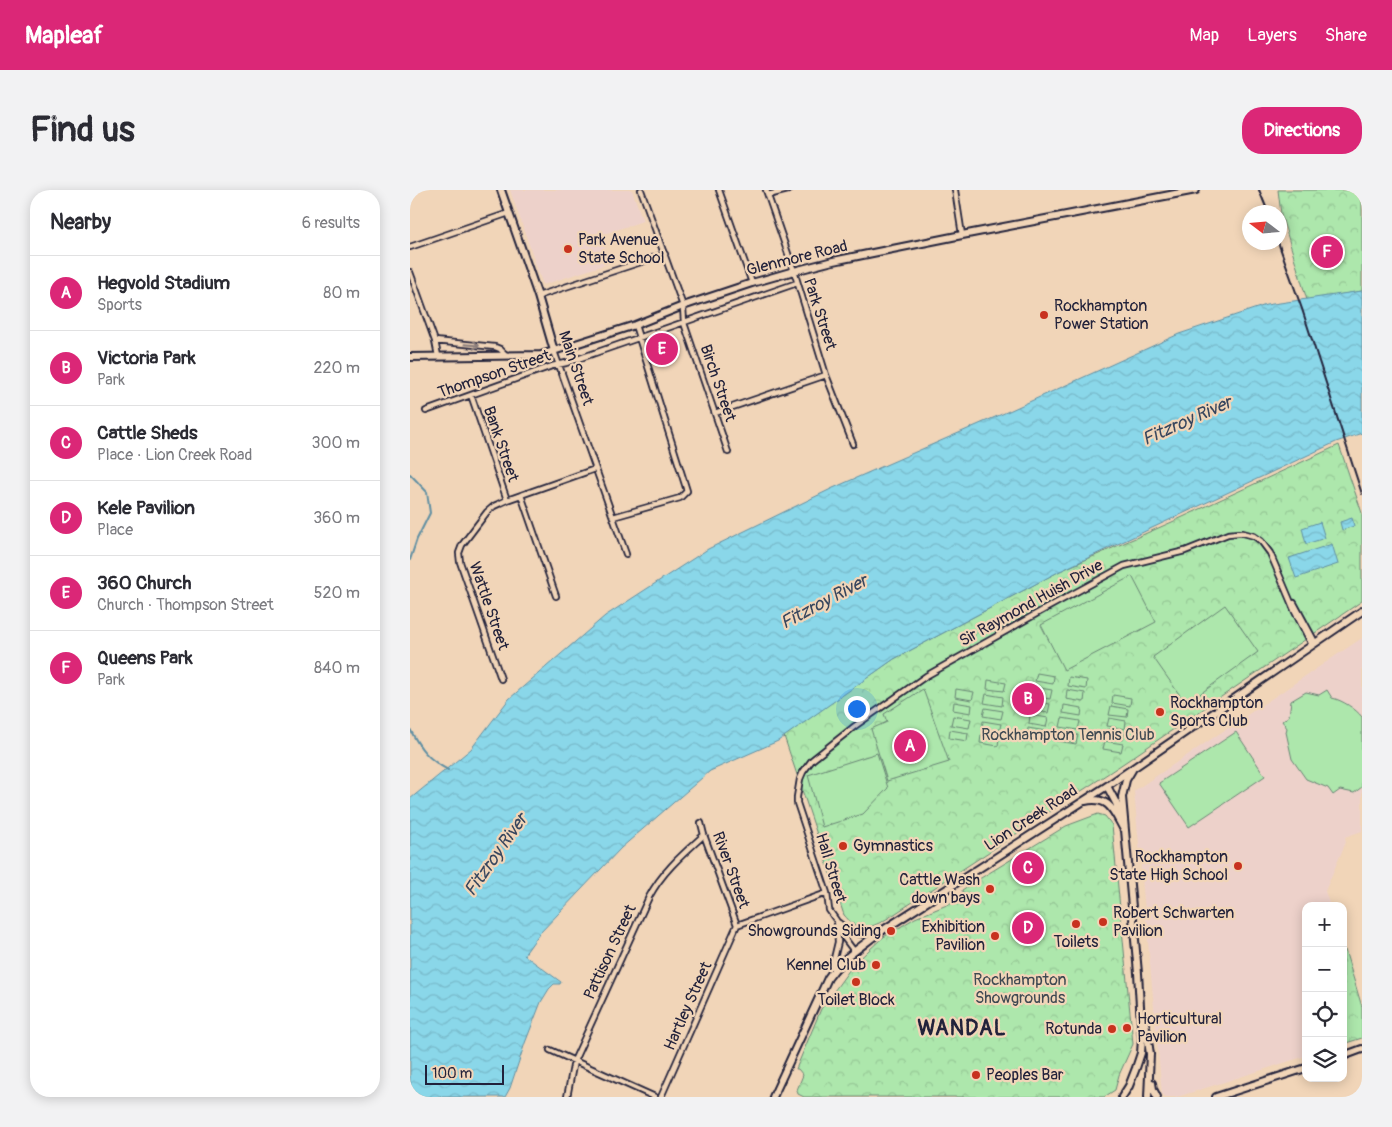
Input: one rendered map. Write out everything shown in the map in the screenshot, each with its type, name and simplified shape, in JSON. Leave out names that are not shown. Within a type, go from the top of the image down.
[{"type":"street","name":"Main Street","points":[[501,190],[538,296],[554,351],[626,554]]},
{"type":"street","name":"Birch Street","points":[[641,190],[683,306],[684,323],[728,452]]},
{"type":"street","points":[[719,190],[752,283]]},
{"type":"street","points":[[767,193],[788,190]]},
{"type":"street","points":[[955,190],[962,235]]},
{"type":"street","name":"Glenmore Road","points":[[410,357],[537,356],[635,325],[683,306],[752,283],[833,261],[1196,190]]},
{"type":"street","name":"Park Street","points":[[767,193],[794,271],[826,375],[853,444]]},
{"type":"street","points":[[410,246],[508,213]]},
{"type":"street","points":[[538,296],[665,254]]},
{"type":"street","points":[[410,272],[435,341],[438,356]]},
{"type":"street","name":"Thompson Street","points":[[426,411],[797,283]]},
{"type":"street","points":[[613,517],[680,498],[687,491],[635,325]]},
{"type":"street","points":[[435,341],[495,347],[506,355]]},
{"type":"street","points":[[715,413],[826,375]]},
{"type":"street","name":"Bank Street","points":[[471,395],[507,500]]},
{"type":"street","points":[[507,500],[595,469]]},
{"type":"street","name":"Bank Street","points":[[521,495],[556,596]]},
{"type":"street","name":"Wattle Street","points":[[501,678],[460,562],[459,553],[462,545],[487,512],[494,506],[507,500]]},
{"type":"street","name":"Sir Raymond Huish Drive","points":[[798,788],[803,772],[812,760],[855,726],[923,678],[1128,564],[1185,550],[1228,534],[1243,533],[1254,536],[1266,546],[1286,592],[1314,643]]},
{"type":"street","name":"Lion Creek Road","points":[[773,1097],[828,978],[854,951],[877,934],[1107,786],[1362,611]]},
{"type":"street","points":[[1122,1097],[1129,1086],[1142,1046],[1138,973],[1122,793],[1126,780],[1134,767]]},
{"type":"street","points":[[1107,786],[1116,803],[1124,832]]},
{"type":"street","name":"Hall Street","points":[[798,788],[797,803],[827,893],[829,910],[854,951]]},
{"type":"street","points":[[1082,802],[1096,799],[1108,804],[1124,832]]},
{"type":"street","name":"River Street","points":[[702,823],[704,835],[737,925]]},
{"type":"street","name":"Pattison Street","points":[[567,1097],[574,1061],[656,883],[676,860],[704,835]]},
{"type":"street","points":[[737,925],[827,893]]},
{"type":"street","points":[[836,920],[847,930],[858,935],[877,934]]},
{"type":"street","points":[[834,970],[832,967],[838,942],[836,920]]},
{"type":"street","name":"Hartley Street","points":[[661,1097],[737,925]]},
{"type":"street","points":[[1138,973],[1150,1054],[1153,1089],[1157,1097]]},
{"type":"street","points":[[1347,1055],[1362,1049]]},
{"type":"street","points":[[550,1050],[655,1097]]},
{"type":"street","points":[[1148,1097],[1150,1054]]},
{"type":"street","points":[[1216,1097],[1302,1069]]},
{"type":"shaded area","name":"Park Avenue State School","points":[[510,190],[632,190],[643,221],[601,235],[610,263],[543,285]]},
{"type":"shaded area","name":"Rockhampton State High School","points":[[1362,638],[1362,831],[1345,837],[1346,842],[1325,891],[1329,902],[1302,902],[1302,1057],[1177,1097],[1166,1097],[1162,1094],[1134,791]]},
{"type":"green space","points":[[1278,190],[1362,190],[1362,291],[1307,300],[1287,234],[1287,205],[1280,205]]},
{"type":"green space","name":"Rockhampton Tennis Club","points":[[1339,445],[1362,513],[1362,601],[1124,763],[890,917],[877,924],[862,927],[853,924],[844,915],[784,736],[894,659],[1060,571]]},
{"type":"green space","points":[[1132,576],[1156,622],[1064,670],[1041,625]]},
{"type":"green space","points":[[1225,605],[1258,652],[1186,704],[1153,657]]},
{"type":"green space","points":[[1037,673],[1054,676],[1053,684],[1035,681]]},
{"type":"green space","points":[[1069,677],[1087,680],[1086,689],[1068,686]]},
{"type":"green space","points":[[988,680],[1006,683],[1004,691],[987,689]]},
{"type":"green space","points":[[1034,687],[1052,690],[1050,699],[1033,696]]},
{"type":"green space","points":[[923,689],[949,762],[887,781],[871,729],[887,722],[884,714]]},
{"type":"green space","points":[[956,689],[974,692],[972,700],[955,697]]},
{"type":"green space","points":[[1067,690],[1085,693],[1084,702],[1066,699]]},
{"type":"green space","points":[[1327,690],[1332,698],[1348,705],[1362,717],[1362,787],[1354,793],[1340,790],[1333,795],[1328,788],[1306,779],[1292,759],[1286,732],[1287,728],[1282,721],[1289,716],[1291,701],[1306,692],[1319,695]]},
{"type":"green space","points":[[986,694],[1003,697],[1002,706],[984,703]]},
{"type":"green space","points":[[1113,695],[1131,698],[1130,706],[1112,703]]},
{"type":"green space","points":[[1032,701],[1050,704],[1048,713],[1031,710]]},
{"type":"green space","points":[[954,702],[972,705],[971,713],[953,710]]},
{"type":"green space","points":[[1064,705],[1082,708],[1081,716],[1063,713]]},
{"type":"green space","points":[[1111,706],[1128,709],[1127,717],[1109,715]]},
{"type":"green space","points":[[985,708],[1003,711],[1001,719],[983,716]]},
{"type":"green space","points":[[1030,715],[1048,718],[1046,727],[1029,724]]},
{"type":"green space","points":[[953,716],[971,719],[969,728],[951,725]]},
{"type":"green space","points":[[1062,718],[1080,721],[1078,730],[1060,727]]},
{"type":"green space","points":[[1109,718],[1126,721],[1125,729],[1107,726]]},
{"type":"green space","points":[[983,721],[1001,724],[999,732],[982,729]]},
{"type":"green space","points":[[1028,728],[1046,731],[1044,740],[1027,737]]},
{"type":"green space","points":[[1107,729],[1125,732],[1123,740],[1106,738]]},
{"type":"green space","points":[[950,730],[968,733],[967,741],[949,738]]},
{"type":"green space","points":[[1236,732],[1265,776],[1189,827],[1159,783]]},
{"type":"green space","name":"Rockhampton Tennis Club","points":[[1060,733],[1078,735],[1076,744],[1058,741]]},
{"type":"green space","points":[[981,735],[999,738],[998,746],[980,743]]},
{"type":"green space","points":[[1105,741],[1123,744],[1121,752],[1103,749]]},
{"type":"green space","points":[[877,753],[888,788],[863,814],[822,827],[808,775]]},
{"type":"green space","name":"Rockhampton Showgrounds","points":[[1098,814],[1105,816],[1112,825],[1133,1044],[1119,1075],[1115,1090],[1104,1097],[804,1097],[798,1094],[797,1090],[803,1075],[796,1069],[821,1009],[853,965],[882,938],[915,918],[964,898],[962,890],[976,881],[1066,826]]},
{"type":"green space","points":[[1347,957],[1362,1007],[1362,1038],[1347,1043]]},
{"type":"water","name":"Fitzroy River","points":[[1362,291],[1362,433],[1336,442],[1060,571],[894,659],[778,741],[710,771],[621,848],[539,934],[524,955],[561,982],[560,984],[554,984],[549,989],[541,1002],[505,1097],[410,1097],[410,799],[471,749],[509,699],[605,616],[708,549],[833,488],[1179,334],[1266,305]]},
{"type":"water","points":[[1352,518],[1354,526],[1342,530],[1340,522]]},
{"type":"water","points":[[1320,522],[1325,538],[1306,544],[1302,528]]},
{"type":"water","points":[[1332,544],[1338,564],[1296,578],[1289,558]]},
{"type":"waterway","points":[[410,474],[427,492],[430,513],[417,539],[410,560]]},
{"type":"waterway","points":[[410,729],[425,753],[448,770]]},
{"type":"railway","points":[[1259,190],[1265,205]]},
{"type":"railway","points":[[1281,250],[1362,494]]},
{"type":"place","name":"Park Avenue State School","points":[[568,249]]},
{"type":"place","name":"Queens Park","points":[[1327,252]]},
{"type":"place","name":"Rockhampton Power Station","points":[[1044,315]]},
{"type":"place","name":"360 Church","points":[[662,349]]},
{"type":"place","name":"Victoria Park","points":[[1028,699]]},
{"type":"place","name":"Rockhampton Sports Club","points":[[1160,712]]},
{"type":"place","name":"Hegvold Stadium","points":[[910,746]]},
{"type":"place","name":"Gymnastics","points":[[843,846]]},
{"type":"place","name":"Rockhampton State High School","points":[[1238,866]]},
{"type":"place","name":"Cattle Sheds","points":[[1028,868]]},
{"type":"place","name":"Cattle Wash down bays","points":[[990,889]]},
{"type":"place","name":"Robert Schwarten Pavilion","points":[[1103,922]]},
{"type":"place","name":"Toilets","points":[[1076,924]]},
{"type":"place","name":"Kele Pavilion","points":[[1028,928]]},
{"type":"place","name":"Showgrounds Siding","points":[[891,931]]},
{"type":"place","name":"Exhibition Pavilion","points":[[995,936]]},
{"type":"place","name":"Kennel Club","points":[[876,965]]},
{"type":"place","name":"Toilet Block","points":[[856,982]]},
{"type":"place","name":"Horticultural Pavilion","points":[[1127,1028]]},
{"type":"place","name":"Rotunda","points":[[1112,1029]]},
{"type":"place","name":"Peoples Bar","points":[[976,1075]]},
{"type":"district","name":"WANDAL","points":[[962,1028]]}]
